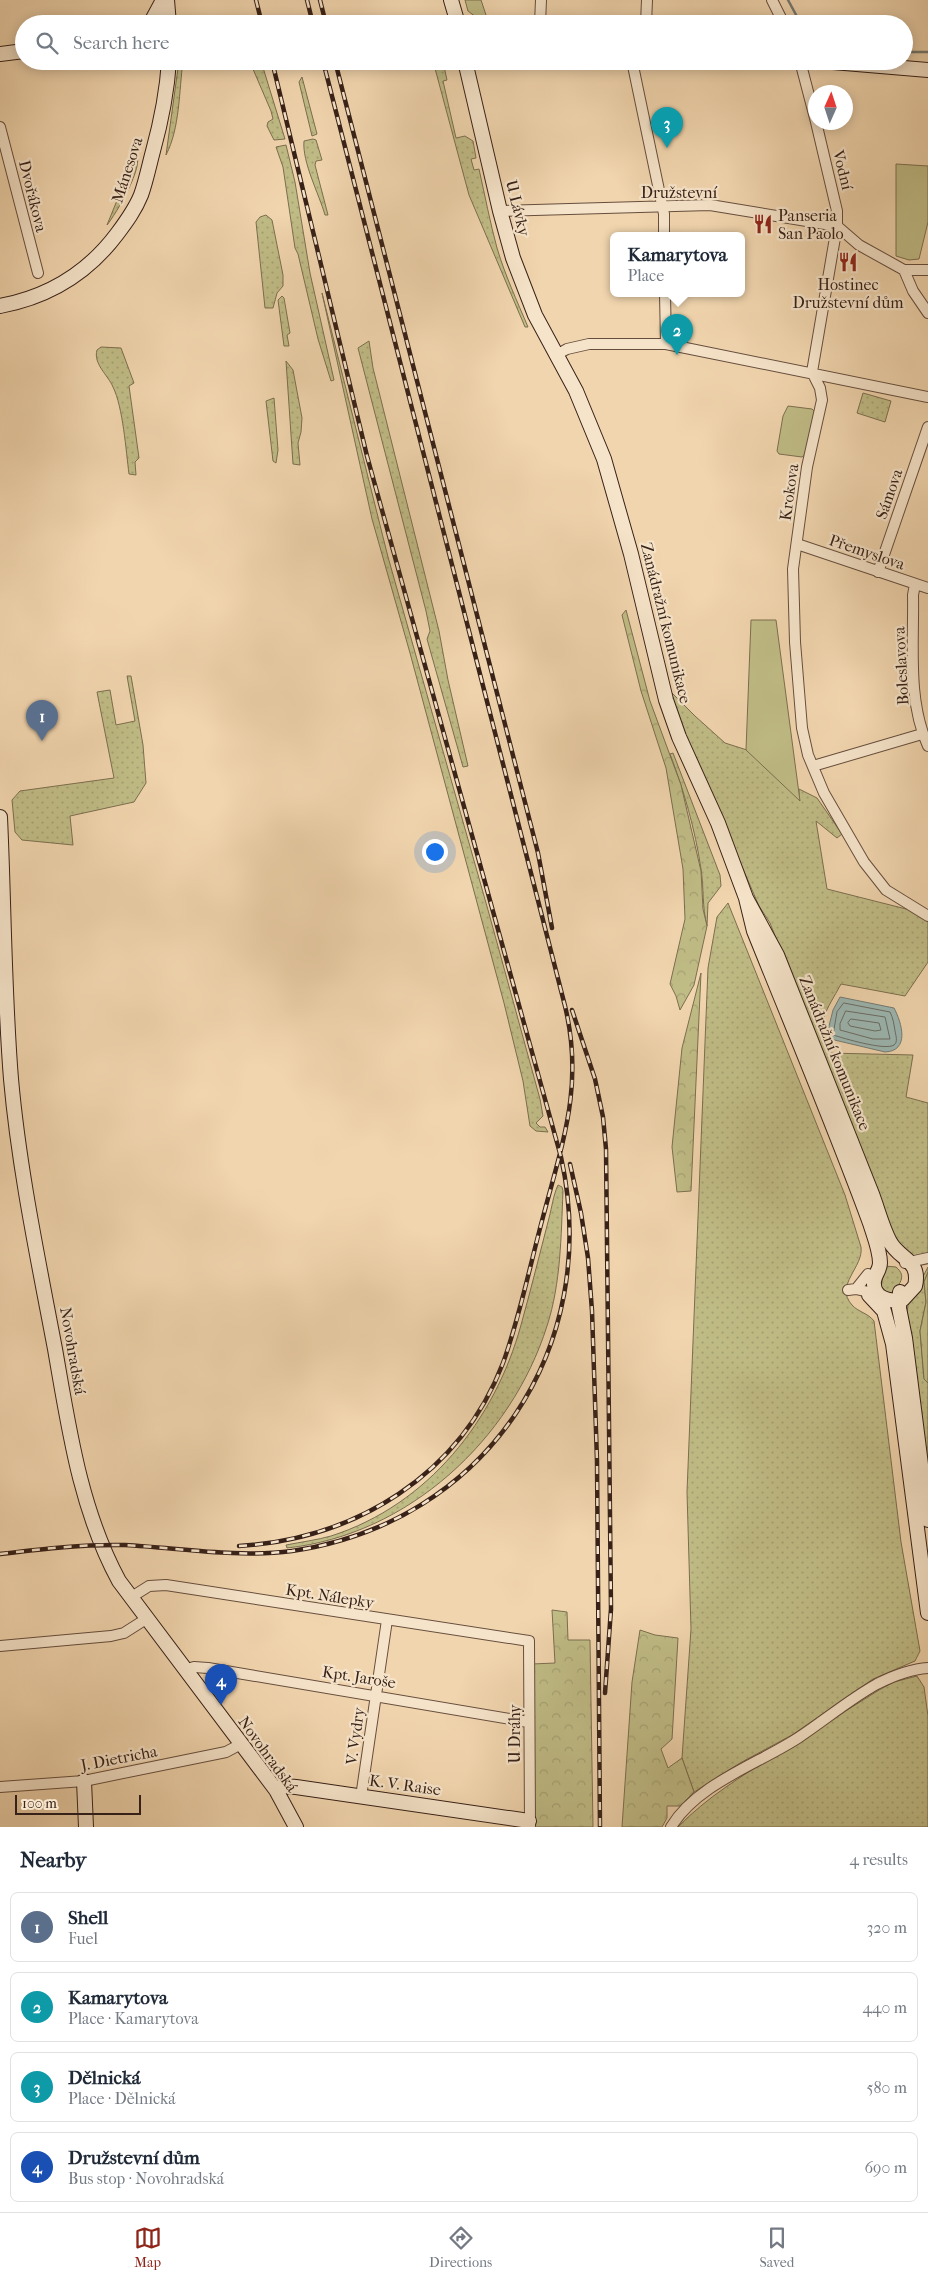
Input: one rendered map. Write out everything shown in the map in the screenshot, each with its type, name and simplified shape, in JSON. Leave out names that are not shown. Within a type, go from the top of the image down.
[{"type":"main road","points":[[156,15],[165,0]]},
{"type":"main road","points":[[165,0],[168,15]]},
{"type":"main road","points":[[452,0],[456,15]]},
{"type":"main road","points":[[0,54],[15,52]]},
{"type":"main road","points":[[913,69],[928,70]]},
{"type":"main road","name":"Mánesova","points":[[0,306],[18,303],[50,291],[78,275],[105,250],[131,215],[141,195],[161,121],[169,70]]},
{"type":"main road","name":"U Lávky","points":[[468,70],[500,211],[523,287],[535,315],[558,354]]},
{"type":"main road","name":"Zanádražní komunikace","points":[[558,354],[604,458],[631,554],[666,700],[718,823],[746,898],[754,930],[888,1252],[903,1262]]},
{"type":"main road","name":"Novohradská","points":[[0,817],[8,1028],[18,1140],[79,1479],[100,1545],[119,1582],[276,1790],[296,1827]]},
{"type":"main road","name":"Zanádražní komunikace","points":[[874,1267],[877,1243],[876,1223]]},
{"type":"main road","points":[[874,1267],[903,1262]]},
{"type":"main road","points":[[903,1262],[916,1277],[915,1286],[903,1298]]},
{"type":"main road","points":[[903,1262],[909,1278],[905,1288],[900,1293],[903,1298],[899,1341],[928,1612]]},
{"type":"main road","points":[[867,1293],[875,1289],[874,1281],[880,1268],[874,1267]]},
{"type":"main road","points":[[867,1293],[903,1298]]},
{"type":"main road","points":[[867,1293],[890,1311],[899,1341],[928,1520]]},
{"type":"main road","points":[[84,1781],[86,1827]]},
{"type":"main road","name":"K. V. Raise","points":[[276,1790],[283,1787],[296,1787],[530,1824]]},
{"type":"street","points":[[540,15],[541,0]]},
{"type":"street","points":[[646,15],[647,0]]},
{"type":"street","points":[[772,0],[780,15]]},
{"type":"street","points":[[634,70],[662,206],[664,232]]},
{"type":"street","name":"Vodní","points":[[802,70],[808,91]]},
{"type":"street","name":"Dvořákova","points":[[0,127],[38,273]]},
{"type":"street","name":"Vodní","points":[[818,130],[838,211],[837,226]]},
{"type":"street","name":"Družstevní","points":[[500,211],[710,204],[837,226],[859,244],[904,270]]},
{"type":"street","points":[[812,372],[837,226]]},
{"type":"street","points":[[927,266],[904,270],[913,291],[928,313]]},
{"type":"street","points":[[665,297],[666,344]]},
{"type":"street","points":[[558,354],[567,349],[589,344],[666,344],[812,372],[928,397]]},
{"type":"street","name":"Krokova","points":[[812,372],[820,388],[822,400],[807,468],[793,569],[794,642],[802,728],[808,755],[824,793],[864,862],[886,890],[928,916]]},
{"type":"street","name":"Sámova","points":[[878,572],[928,426]]},
{"type":"street","name":"Přemyslova","points":[[797,544],[928,588]]},
{"type":"street","name":"Boleslavova","points":[[915,584],[913,595],[915,692],[922,734],[928,746]]},
{"type":"street","points":[[813,766],[922,734]]},
{"type":"street","points":[[903,1262],[928,1259]]},
{"type":"street","points":[[916,1277],[928,1259]]},
{"type":"street","points":[[867,1293],[874,1267]]},
{"type":"street","name":"Kpt. Nálepky","points":[[130,1598],[149,1586],[166,1585],[528,1641]]},
{"type":"street","points":[[0,1646],[111,1636],[124,1633],[146,1619]]},
{"type":"street","name":"V. Vydry","points":[[361,1796],[387,1620]]},
{"type":"street","name":"U Dráhy","points":[[528,1641],[530,1824]]},
{"type":"street","name":"Kpt. Jaroše","points":[[184,1670],[194,1667],[208,1668],[528,1722]]},
{"type":"street","points":[[671,1827],[700,1796],[797,1739],[877,1684],[904,1672],[928,1668]]},
{"type":"street","name":"J. Dietricha","points":[[0,1787],[84,1781],[226,1752],[241,1744]]},
{"type":"green space","points":[[465,0],[481,0],[486,15],[473,15],[468,11]]},
{"type":"green space","points":[[178,70],[182,70],[174,133],[166,155]]},
{"type":"green space","points":[[253,70],[264,70],[285,139],[274,140],[267,126],[268,122],[273,119]]},
{"type":"green space","points":[[435,70],[445,70],[447,80],[443,81],[456,138],[465,136],[473,141],[476,158],[471,159],[474,170],[479,169],[497,248],[507,278],[528,327],[525,327],[469,195]]},
{"type":"green space","points":[[302,77],[317,134],[312,136],[299,82]]},
{"type":"green space","points":[[316,140],[322,160],[316,161],[315,165],[328,215],[325,215],[304,149],[304,141]]},
{"type":"green space","points":[[286,145],[295,182],[310,273],[334,380],[331,381],[318,339],[295,248],[283,167],[276,147]]},
{"type":"green space","points":[[136,154],[138,160],[137,168],[133,178],[123,201],[107,225]]},
{"type":"green space","points":[[896,164],[928,166],[928,222],[919,259],[909,260],[896,256]]},
{"type":"green space","points":[[266,215],[272,220],[283,275],[283,286],[277,293],[273,308],[265,308],[256,222],[260,217]]},
{"type":"green space","points":[[322,293],[388,557],[540,1099],[543,1116],[536,1123],[540,1127],[545,1127],[548,1132],[536,1131],[530,1126],[523,1081],[504,1003],[372,519]]},
{"type":"green space","points":[[282,296],[284,298],[290,333],[287,335],[289,346],[284,346],[278,300]]},
{"type":"green space","points":[[369,341],[373,368],[439,631],[468,766],[463,767],[427,639],[430,631],[426,611],[358,348]]},
{"type":"green space","points":[[101,347],[121,348],[134,383],[129,386],[139,458],[135,462],[136,475],[129,474],[124,429],[116,396],[111,383],[97,360],[97,350]]},
{"type":"green space","points":[[286,361],[293,370],[302,418],[298,443],[300,465],[293,464]]},
{"type":"green space","points":[[863,393],[891,401],[885,422],[857,413]]},
{"type":"green space","points":[[274,398],[278,450],[276,463],[273,461],[266,401]]},
{"type":"green space","points":[[788,406],[812,409],[815,412],[806,454],[802,457],[779,454],[777,451],[783,416]]},
{"type":"green space","points":[[626,610],[650,701],[681,785],[701,871],[703,909],[707,926],[694,985],[680,1010],[670,984],[685,919],[683,869],[666,768],[641,691],[622,615]]},
{"type":"green space","points":[[751,620],[776,620],[800,801],[746,750]]},
{"type":"green space","points":[[127,676],[131,676],[143,745],[146,783],[134,802],[70,816],[73,845],[22,840],[15,832],[12,800],[20,791],[114,778],[97,692],[110,690],[116,725],[135,721]]},
{"type":"green space","points":[[668,689],[725,743],[747,750],[799,798],[799,789],[817,798],[842,834],[837,838],[816,821],[827,889],[918,912],[928,920],[928,962],[905,996],[841,984],[824,1017],[823,1032],[828,1053],[913,1055],[906,1097],[928,1103],[928,1255],[914,1258],[898,1246],[770,923],[759,906],[687,739]]},
{"type":"green space","points":[[673,753],[720,875],[721,886],[708,903],[707,926],[699,854],[689,810],[670,754]]},
{"type":"green space","points":[[728,903],[845,1195],[861,1247],[861,1254],[846,1290],[847,1298],[852,1305],[874,1321],[901,1542],[920,1651],[915,1661],[873,1679],[792,1735],[740,1763],[694,1792],[682,1758],[691,1629],[687,1492],[708,968],[717,917]]},
{"type":"green space","points":[[701,973],[691,1191],[677,1192],[672,1147],[682,1048]]},
{"type":"green space","points":[[558,1185],[562,1187],[563,1191],[561,1242],[552,1310],[530,1368],[508,1407],[481,1443],[449,1475],[413,1502],[374,1524],[331,1539],[287,1548],[286,1545],[331,1536],[366,1522],[398,1503],[427,1481],[453,1454],[475,1425],[494,1394],[509,1360],[521,1325]]},
{"type":"green space","points":[[885,1266],[896,1267],[902,1277],[893,1295],[889,1295],[881,1286]]},
{"type":"green space","points":[[928,1267],[924,1282],[926,1302],[920,1331],[924,1378],[928,1383],[928,1478],[907,1312],[908,1305]]},
{"type":"green space","points":[[928,1272],[928,1383],[924,1379],[920,1331],[926,1302],[924,1282]]},
{"type":"green space","points":[[552,1610],[567,1612],[568,1640],[590,1640],[593,1827],[535,1827],[532,1664],[555,1663]]},
{"type":"green space","points":[[640,1630],[655,1635],[678,1638],[672,1739],[661,1749],[668,1768],[682,1758],[694,1792],[680,1806],[667,1806],[667,1818],[662,1827],[622,1827],[632,1682]]},
{"type":"green space","points":[[917,1676],[924,1687],[928,1716],[928,1827],[678,1827],[713,1797],[764,1762],[879,1690],[894,1682]]},
{"type":"water","points":[[840,997],[894,1008],[902,1035],[898,1047],[885,1052],[826,1038],[833,1010]]},
{"type":"waterway","points":[[788,0],[796,15]]},
{"type":"waterway","points":[[913,52],[928,52]]},
{"type":"railway","points":[[256,0],[260,15]]},
{"type":"railway","points":[[307,0],[311,15]]},
{"type":"railway","points":[[320,0],[324,15]]},
{"type":"railway","points":[[0,1554],[94,1545],[125,1545],[229,1553],[271,1553],[292,1551],[361,1534],[422,1504],[473,1464],[515,1415],[545,1358],[564,1295],[569,1227],[561,1157],[367,456],[274,70]]},
{"type":"railway","points":[[239,1546],[282,1541],[324,1530],[363,1515],[399,1494],[431,1468],[460,1438],[484,1403],[503,1363],[509,1345],[558,1163],[569,1113],[572,1087],[570,1035],[565,1006],[325,70]]},
{"type":"railway","points":[[337,70],[538,853],[552,928]]},
{"type":"railway","points":[[572,1010],[595,1079],[603,1117],[606,1149],[611,1609],[605,1693]]},
{"type":"railway","points":[[570,1164],[581,1213],[588,1258],[592,1311],[597,1461],[600,1827]]},
{"type":"place","name":"Dělnická","points":[[667,148]]},
{"type":"place","name":"Panseria San Paolo","points":[[763,224]]},
{"type":"place","name":"Hostinec Družstevní dům","points":[[848,262]]},
{"type":"place","name":"Kamarytova","points":[[677,355]]},
{"type":"place","name":"Shell","points":[[42,741]]},
{"type":"place","name":"Družstevní dům","points":[[221,1705]]}]
